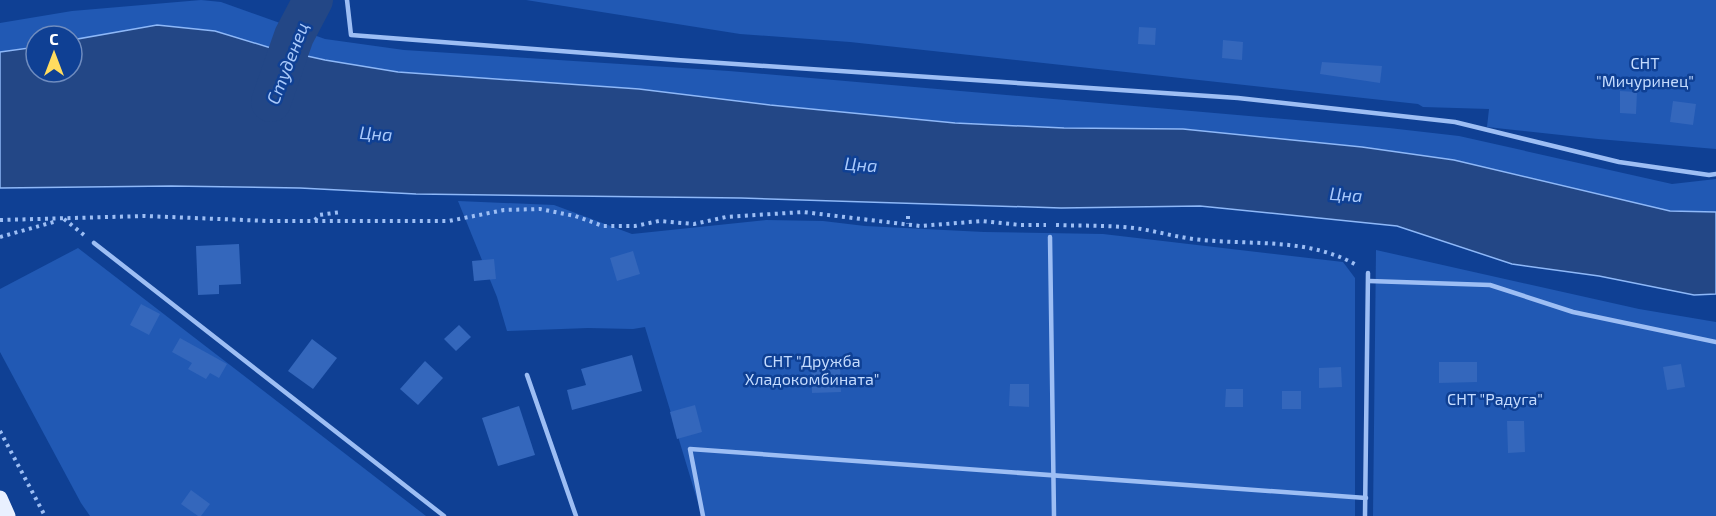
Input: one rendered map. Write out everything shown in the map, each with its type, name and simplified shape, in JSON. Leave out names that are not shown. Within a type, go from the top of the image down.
[{"type":"main road","points":[[0,498],[8,516]]},
{"type":"lane","points":[[347,0],[351,35],[677,60],[1238,98],[1455,122],[1619,162],[1709,175],[1716,174]]},
{"type":"lane","points":[[1050,237],[1054,516]]},
{"type":"lane","points":[[94,243],[444,516]]},
{"type":"lane","points":[[1365,516],[1368,273]]},
{"type":"lane","points":[[1369,281],[1490,285],[1573,312],[1716,342]]},
{"type":"lane","points":[[527,375],[576,516]]},
{"type":"lane","points":[[703,516],[690,449],[1366,498]]},
{"type":"path","points":[[0,220],[145,216],[449,221],[504,210],[540,208],[575,216],[603,226],[635,226],[659,221],[694,224],[726,217],[802,212],[920,226],[979,221],[1131,228],[1201,240],[1321,250],[1345,258],[1368,273]]},
{"type":"path","points":[[314,220],[319,215],[341,212]]},
{"type":"path","points":[[908,216],[908,224]]},
{"type":"path","points":[[0,237],[65,219]]},
{"type":"path","points":[[65,219],[94,243]]},
{"type":"path","points":[[0,431],[45,516]]},
{"type":"green space","points":[[201,0],[221,2],[325,39],[404,50],[729,71],[1459,136],[1672,184],[1716,179],[1716,212],[1670,211],[1454,160],[1362,147],[1183,129],[1064,128],[955,123],[770,105],[639,89],[398,72],[271,48],[215,31],[157,25],[84,38],[84,24],[24,24],[24,49],[0,52],[0,23],[72,11]]},
{"type":"green space","name":"СНТ \"Мичуринец\"","points":[[526,0],[1716,0],[1716,149],[1487,127],[1489,109],[1423,107],[1418,104],[850,42],[740,34]]},
{"type":"green space","name":"СНТ \"Дружба Хладокомбината\"","points":[[458,201],[554,205],[632,234],[766,220],[823,221],[865,226],[984,232],[1103,234],[1343,262],[1355,278],[1355,516],[702,516],[645,327],[507,331],[497,297]]},
{"type":"green space","points":[[78,248],[426,516],[90,516],[0,352],[0,289]]},
{"type":"green space","name":"СНТ \"Радуга\"","points":[[1376,250],[1639,309],[1716,322],[1716,516],[1373,516]]},
{"type":"water","name":"Цна","points":[[157,25],[215,31],[271,48],[398,72],[639,89],[770,105],[955,123],[1064,128],[1183,129],[1362,147],[1454,160],[1670,211],[1716,212],[1716,294],[1694,295],[1599,276],[1512,264],[1397,226],[1200,206],[1061,208],[741,198],[416,194],[300,188],[171,186],[0,188],[0,52],[24,49],[24,84],[84,84],[84,38]]},
{"type":"building","points":[[1139,27],[1156,28],[1155,45],[1138,44]]},
{"type":"building","points":[[1223,40],[1243,42],[1242,60],[1222,58]]},
{"type":"building","points":[[1322,62],[1382,66],[1380,83],[1320,74]]},
{"type":"building","points":[[1620,91],[1637,92],[1636,114],[1620,113]]},
{"type":"building","points":[[1673,101],[1696,104],[1693,125],[1670,122]]},
{"type":"building","points":[[239,244],[241,284],[219,285],[219,294],[198,295],[196,246]]},
{"type":"building","points":[[633,251],[640,274],[617,281],[610,258]]},
{"type":"building","points":[[494,259],[496,279],[474,281],[472,261]]},
{"type":"building","points":[[141,304],[160,314],[149,335],[130,325]]},
{"type":"building","points":[[459,325],[471,337],[456,351],[444,339]]},
{"type":"building","points":[[180,338],[227,364],[219,378],[210,373],[206,379],[188,369],[192,363],[172,352]]},
{"type":"building","points":[[312,339],[337,358],[313,389],[288,371]]},
{"type":"building","points":[[632,355],[642,391],[572,410],[567,390],[586,385],[581,369]]},
{"type":"building","points":[[425,361],[443,378],[418,405],[400,389]]},
{"type":"building","points":[[840,362],[841,392],[812,393],[811,363]]},
{"type":"building","points":[[1439,362],[1477,362],[1477,382],[1439,383]]},
{"type":"building","points":[[1681,364],[1685,387],[1667,390],[1663,367]]},
{"type":"building","points":[[1341,367],[1342,387],[1319,388],[1319,368]]},
{"type":"building","points":[[1010,384],[1029,384],[1029,407],[1009,406]]},
{"type":"building","points":[[1226,389],[1243,389],[1243,407],[1225,407]]},
{"type":"building","points":[[1282,391],[1301,391],[1301,409],[1282,409]]},
{"type":"building","points":[[695,405],[702,432],[677,439],[670,412]]},
{"type":"building","points":[[519,406],[535,455],[498,466],[482,418]]},
{"type":"building","points":[[1507,421],[1524,421],[1525,452],[1508,453]]},
{"type":"building","points":[[191,490],[210,504],[201,516],[181,504]]},
{"type":"waterway","name":"Студенец","points":[[271,102],[294,36],[313,0]]}]
